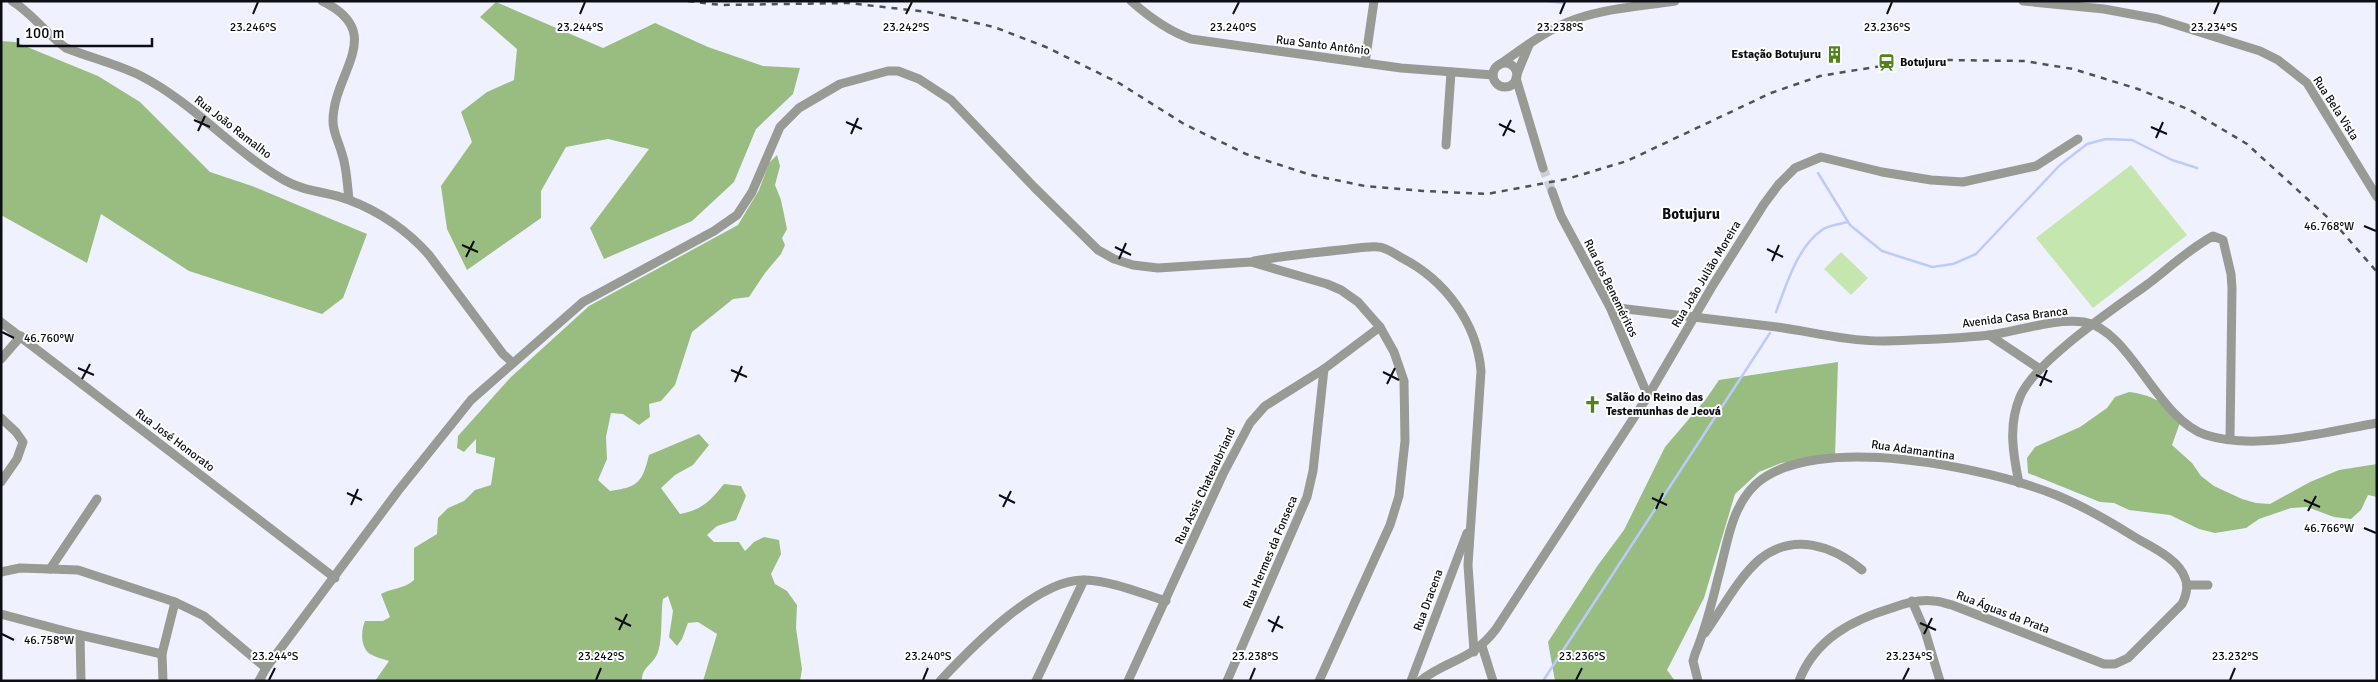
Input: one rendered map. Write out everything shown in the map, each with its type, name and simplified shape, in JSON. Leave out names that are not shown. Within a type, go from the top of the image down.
[{"type":"street","name":"Rua João Ramalho","points":[[12,1],[30,14],[66,48],[129,71],[149,81],[179,101],[250,158],[282,179],[310,192],[349,199],[393,223],[418,242],[503,354],[513,362]]},
{"type":"street","points":[[322,1],[334,7],[353,27],[355,43],[335,99],[333,119],[334,132],[345,168],[349,199]]},
{"type":"street","name":"Rua Santo Antônio","points":[[1131,1],[1160,24],[1176,34],[1191,39],[1365,63],[1493,76]]},
{"type":"street","points":[[1365,63],[1374,1]]},
{"type":"street","points":[[1620,1],[1629,6]]},
{"type":"street","points":[[1509,86],[1500,86],[1493,76],[1495,69],[1530,43],[1575,19],[1629,6],[1675,1]]},
{"type":"street","name":"Rua Bela Vista","points":[[2023,1],[2054,2],[2158,19],[2260,52],[2278,60],[2307,83],[2377,197]]},
{"type":"street","points":[[1509,86],[1516,76],[1530,43]]},
{"type":"street","points":[[1500,65],[1511,65],[1516,76],[1543,168]]},
{"type":"street","points":[[259,681],[266,668],[444,431],[471,400],[583,302],[714,231],[737,215],[752,192],[780,127],[785,119],[799,108],[840,84],[888,71],[898,71],[919,79],[951,100],[1040,193],[1098,250],[1114,259],[1133,266],[1158,268],[1251,262],[1298,254],[1380,246],[1419,267],[1432,278],[1458,308],[1474,335],[1479,353],[1481,371],[1479,421],[1469,528],[1470,607],[1478,649],[1493,681]]},
{"type":"street","points":[[1446,145],[1451,72]]},
{"type":"street","points":[[1509,86],[1525,110]]},
{"type":"street","name":"Rua João Julião Moreira","points":[[1478,649],[1496,629],[1648,396],[1764,204],[1779,184],[1803,164],[1821,157],[1890,173],[1931,180],[1963,182],[2036,166],[2078,139]]},
{"type":"street","name":"Rua dos Beneméritos","points":[[1552,191],[1561,216],[1610,307],[1648,396]]},
{"type":"street","points":[[2019,483],[2012,444],[2015,408],[2028,383],[2040,369],[2094,325],[2205,240],[2213,236],[2223,240],[2231,274],[2230,440]]},
{"type":"street","points":[[1251,262],[1292,272],[1341,290],[1358,302],[1380,327],[1396,357],[1404,381],[1405,441],[1399,496],[1387,534],[1319,681]]},
{"type":"street","name":"Avenida Casa Branca","points":[[1610,307],[1872,341],[1989,335],[2072,322],[2094,325],[2114,339],[2170,409],[2188,425],[2204,434],[2230,440],[2282,438],[2377,423]]},
{"type":"street","name":"Rua José Honorato","points":[[1,322],[335,578]]},
{"type":"street","name":"Rua Assis Chateaubriand","points":[[1128,681],[1223,474],[1250,423],[1265,406],[1324,369],[1380,327]]},
{"type":"street","points":[[1989,335],[2040,369]]},
{"type":"street","points":[[1,359],[21,336]]},
{"type":"street","name":"Rua Hermes da Fonseca","points":[[1228,681],[1307,497],[1313,471],[1324,369]]},
{"type":"street","points":[[1,418],[16,432],[23,442],[17,460],[1,482]]},
{"type":"street","name":"Rua Adamantina","points":[[1698,681],[1693,662],[1702,637],[1728,537],[1737,512],[1744,498],[1756,484],[1771,474],[1790,466],[1846,456],[1882,456],[1941,464],[2019,483],[2056,495],[2103,518],[2162,554],[2178,567],[2187,585]]},
{"type":"street","points":[[50,569],[97,499]]},
{"type":"street","name":"Rua Dracena","points":[[1411,681],[1469,528]]},
{"type":"street","points":[[1702,637],[1750,569],[1762,558],[1776,551],[1790,547],[1818,546],[1846,557],[1862,570]]},
{"type":"street","points":[[1,572],[20,568],[78,570],[175,602],[204,616],[266,668]]},
{"type":"street","points":[[940,681],[1024,604],[1046,589],[1060,583],[1084,580],[1101,582],[1166,601]]},
{"type":"street","points":[[1036,681],[1084,580]]},
{"type":"street","points":[[2187,585],[2208,585]]},
{"type":"street","name":"Rua Águas da Prata","points":[[1799,681],[1807,663],[1830,637],[1850,624],[1912,601],[1933,600],[1952,605],[2104,664],[2115,664],[2128,658],[2182,604],[2186,596],[2187,585]]},
{"type":"street","points":[[1912,601],[1925,631],[1940,681]]},
{"type":"street","points":[[163,681],[162,654],[175,602]]},
{"type":"street","points":[[1,614],[80,636],[162,654]]},
{"type":"street","points":[[80,636],[81,681]]},
{"type":"street","points":[[1420,681],[1436,670],[1478,649]]},
{"type":"green space","points":[[496,2],[603,48],[655,23],[708,47],[763,66],[800,68],[793,94],[756,129],[734,182],[692,221],[604,259],[590,228],[649,149],[608,139],[566,147],[541,191],[541,218],[467,270],[447,229],[441,186],[472,142],[461,112],[487,92],[514,80],[517,49],[480,17]]},
{"type":"green space","points":[[1,41],[15,42],[98,76],[140,102],[210,172],[252,186],[367,234],[343,298],[322,314],[189,271],[101,214],[87,263],[1,215]]},
{"type":"green space","points":[[777,155],[780,166],[775,185],[781,200],[787,229],[782,238],[785,245],[781,254],[749,297],[733,299],[692,332],[675,385],[661,401],[649,404],[650,417],[639,425],[623,414],[611,413],[606,437],[607,459],[598,480],[610,491],[627,488],[641,478],[649,455],[699,434],[709,445],[693,465],[675,475],[661,488],[680,514],[705,504],[724,484],[741,486],[746,496],[736,520],[717,526],[707,535],[714,542],[739,542],[745,551],[754,542],[764,537],[779,540],[781,554],[771,574],[775,584],[787,591],[797,605],[796,628],[802,669],[800,681],[703,681],[717,634],[698,622],[688,623],[677,646],[669,637],[673,611],[668,596],[663,599],[660,646],[655,658],[645,670],[642,681],[375,681],[389,661],[370,654],[364,647],[362,634],[365,621],[383,621],[390,617],[381,594],[414,580],[414,548],[437,534],[438,518],[448,508],[464,501],[475,490],[491,485],[495,458],[476,453],[476,439],[464,452],[457,448],[458,436],[511,377],[589,306],[738,225],[759,190],[769,163]]},
{"type":"green space","points":[[2131,165],[2187,235],[2093,308],[2036,238]]},
{"type":"green space","points":[[1841,252],[1868,278],[1851,295],[1824,269]]},
{"type":"green space","points":[[1838,362],[1835,456],[1781,463],[1759,472],[1735,494],[1704,598],[1667,670],[1675,681],[1555,681],[1548,642],[1598,565],[1624,530],[1665,447],[1706,399],[1719,380]]},
{"type":"green space","points":[[2129,392],[2145,395],[2157,400],[2182,417],[2172,445],[2192,463],[2201,476],[2214,486],[2242,499],[2270,504],[2310,482],[2339,470],[2377,464],[2377,497],[2368,495],[2361,510],[2351,519],[2334,517],[2307,507],[2291,508],[2259,519],[2246,528],[2215,533],[2199,529],[2170,515],[2129,510],[2114,503],[2100,502],[2028,473],[2027,458],[2035,447],[2080,427],[2107,408],[2115,397]]},
{"type":"waterway","points":[[1546,1],[1563,3]]},
{"type":"waterway","points":[[1818,173],[1850,225],[1882,251],[1932,267],[1953,264],[1976,254],[2060,165],[2087,144],[2106,139],[2132,140],[2172,160],[2197,168]]},
{"type":"waterway","points":[[1776,312],[1793,268],[1813,237],[1825,228],[1848,222]]},
{"type":"waterway","points":[[1543,681],[1770,333]]},
{"type":"tunnel","points":[[1543,168],[1552,191]]},
{"type":"railway","points":[[688,1],[721,5],[848,3],[928,12],[994,27],[1046,47],[1119,83],[1184,124],[1246,154],[1311,175],[1365,186],[1487,194],[1567,179],[1627,161],[1771,93],[1820,76],[1875,67],[1944,60],[2025,61],[2073,69],[2138,89],[2190,110],[2247,144],[2337,226],[2377,272]]},
{"type":"place","name":"Estação Botujuru","points":[[1835,54]]},
{"type":"place","name":"Botujuru","points":[[1886,62]]},
{"type":"place","name":"Salão do Reino das Testemunhas de Jeová","points":[[1592,404]]},
{"type":"district","name":"Botujuru","points":[[1691,214]]}]
